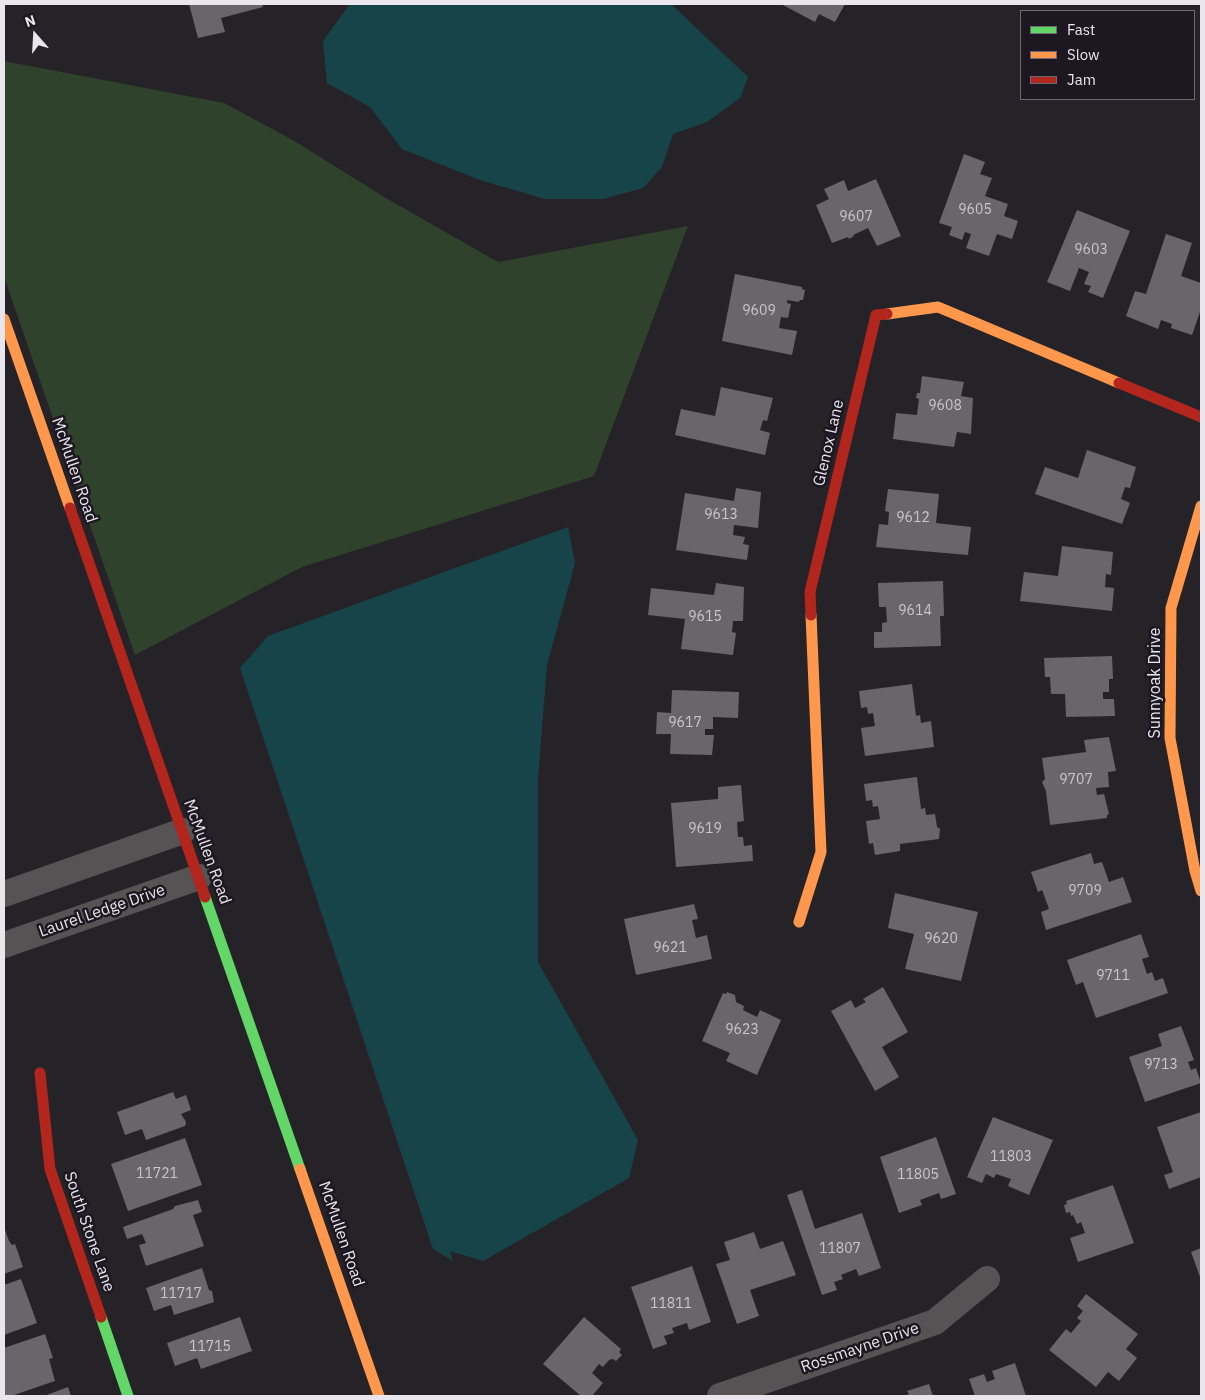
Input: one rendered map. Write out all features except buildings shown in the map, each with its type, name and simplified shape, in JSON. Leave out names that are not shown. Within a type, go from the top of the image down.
[{"type":"street","name":"Glenox Lane","points":[[799,922],[821,852],[810,592],[876,315],[938,307],[1201,417]]},
{"type":"street","name":"McMullen Road","points":[[4,319],[379,1396]]},
{"type":"street","name":"Sunnyoak Drive","points":[[1201,506],[1171,608],[1170,738],[1195,871],[1201,890]]},
{"type":"street","points":[[4,894],[183,831]]},
{"type":"street","name":"Laurel Ledge Drive","points":[[4,945],[199,877]]},
{"type":"street","name":"South Stone Lane","points":[[40,1073],[50,1169],[128,1396]]},
{"type":"street","name":"Rossmayne Drive","points":[[720,1396],[934,1322],[987,1278]]},
{"type":"green space","points":[[4,61],[224,103],[291,139],[386,198],[498,262],[688,226],[594,476],[302,567],[135,655],[4,277]]},
{"type":"water","points":[[350,4],[671,4],[748,77],[740,98],[707,122],[673,134],[662,167],[643,188],[603,199],[545,199],[480,180],[402,149],[370,107],[327,83],[323,41]]},
{"type":"water","points":[[568,527],[575,563],[547,665],[538,779],[538,962],[638,1140],[629,1178],[483,1261],[450,1251],[453,1261],[433,1249],[240,668],[268,636]]},
{"type":"traffic: fast","points":[[205,897],[300,1169]]},
{"type":"traffic: fast","points":[[101,1317],[128,1396]]},
{"type":"traffic: slow","points":[[887,314],[938,307],[1119,383]]},
{"type":"traffic: slow","points":[[4,319],[70,508]]},
{"type":"traffic: slow","points":[[1201,506],[1171,608],[1170,738],[1195,871],[1201,891]]},
{"type":"traffic: slow","points":[[799,922],[821,852],[811,615]]},
{"type":"traffic: slow","points":[[300,1169],[379,1396]]},
{"type":"traffic: jam","points":[[811,615],[810,592],[876,315],[887,314]]},
{"type":"traffic: jam","points":[[1119,383],[1201,417]]},
{"type":"traffic: jam","points":[[70,508],[205,897]]},
{"type":"traffic: jam","points":[[40,1073],[50,1169],[101,1317]]}]
